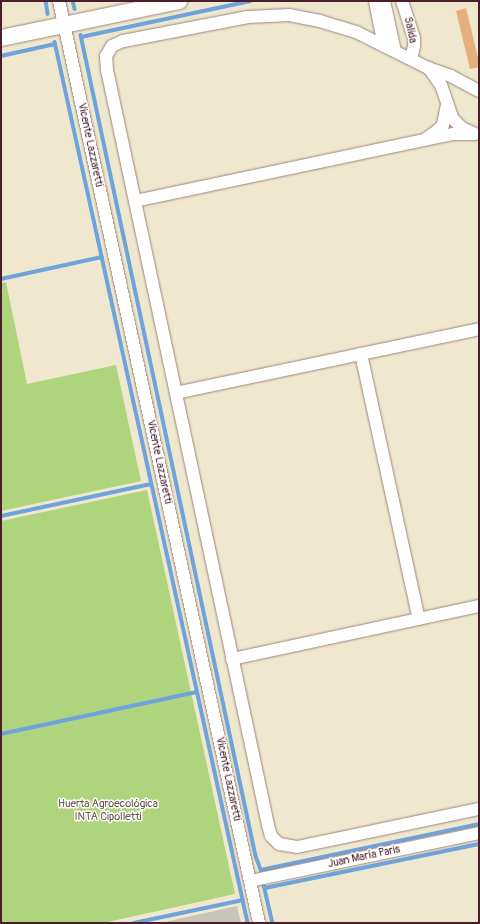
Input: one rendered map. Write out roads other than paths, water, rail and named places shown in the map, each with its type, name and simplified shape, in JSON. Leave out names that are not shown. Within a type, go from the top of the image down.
[{"type":"main road","points":[[1,38],[179,1]]},
{"type":"street","name":"Vicente Lazzaretti","points":[[59,1],[259,923]]},
{"type":"street","points":[[375,1],[390,48]]},
{"type":"street","points":[[384,1],[390,48]]},
{"type":"street","name":"Salida","points":[[402,1],[414,38],[411,59]]},
{"type":"street","points":[[479,91],[451,76],[428,68],[356,32],[330,23],[300,16],[279,14],[237,18],[123,41],[112,46],[107,52],[106,66],[134,201],[271,836],[279,844],[291,847],[304,846],[479,809]]},
{"type":"street","points":[[428,68],[441,85],[452,119],[459,125],[477,134]]},
{"type":"street","points":[[420,141],[434,134],[443,125],[447,105]]},
{"type":"street","points":[[134,201],[454,134],[477,134]]},
{"type":"street","points":[[176,393],[479,329]]},
{"type":"street","points":[[361,354],[419,619]]},
{"type":"street","points":[[232,659],[479,606]]},
{"type":"street","name":"Juan María Paris","points":[[250,881],[479,833]]},
{"type":"waterway","points":[[46,1],[48,14]]},
{"type":"waterway","points":[[73,1],[75,9]]},
{"type":"waterway","points":[[81,37],[250,1]]},
{"type":"waterway","points":[[81,35],[256,856],[261,870],[479,824]]},
{"type":"waterway","points":[[55,42],[248,923]]},
{"type":"waterway","points":[[1,56],[55,44]]},
{"type":"waterway","points":[[1,279],[102,257]]},
{"type":"waterway","points":[[1,516],[151,484]]},
{"type":"waterway","points":[[1,734],[197,692]]},
{"type":"waterway","points":[[265,888],[479,844]]},
{"type":"waterway","points":[[264,885],[273,923]]},
{"type":"waterway","points":[[134,923],[243,900]]},
{"type":"park label","name":"Huerta Agroecológica INTA Cipolletti","points":[[108,811]]}]
